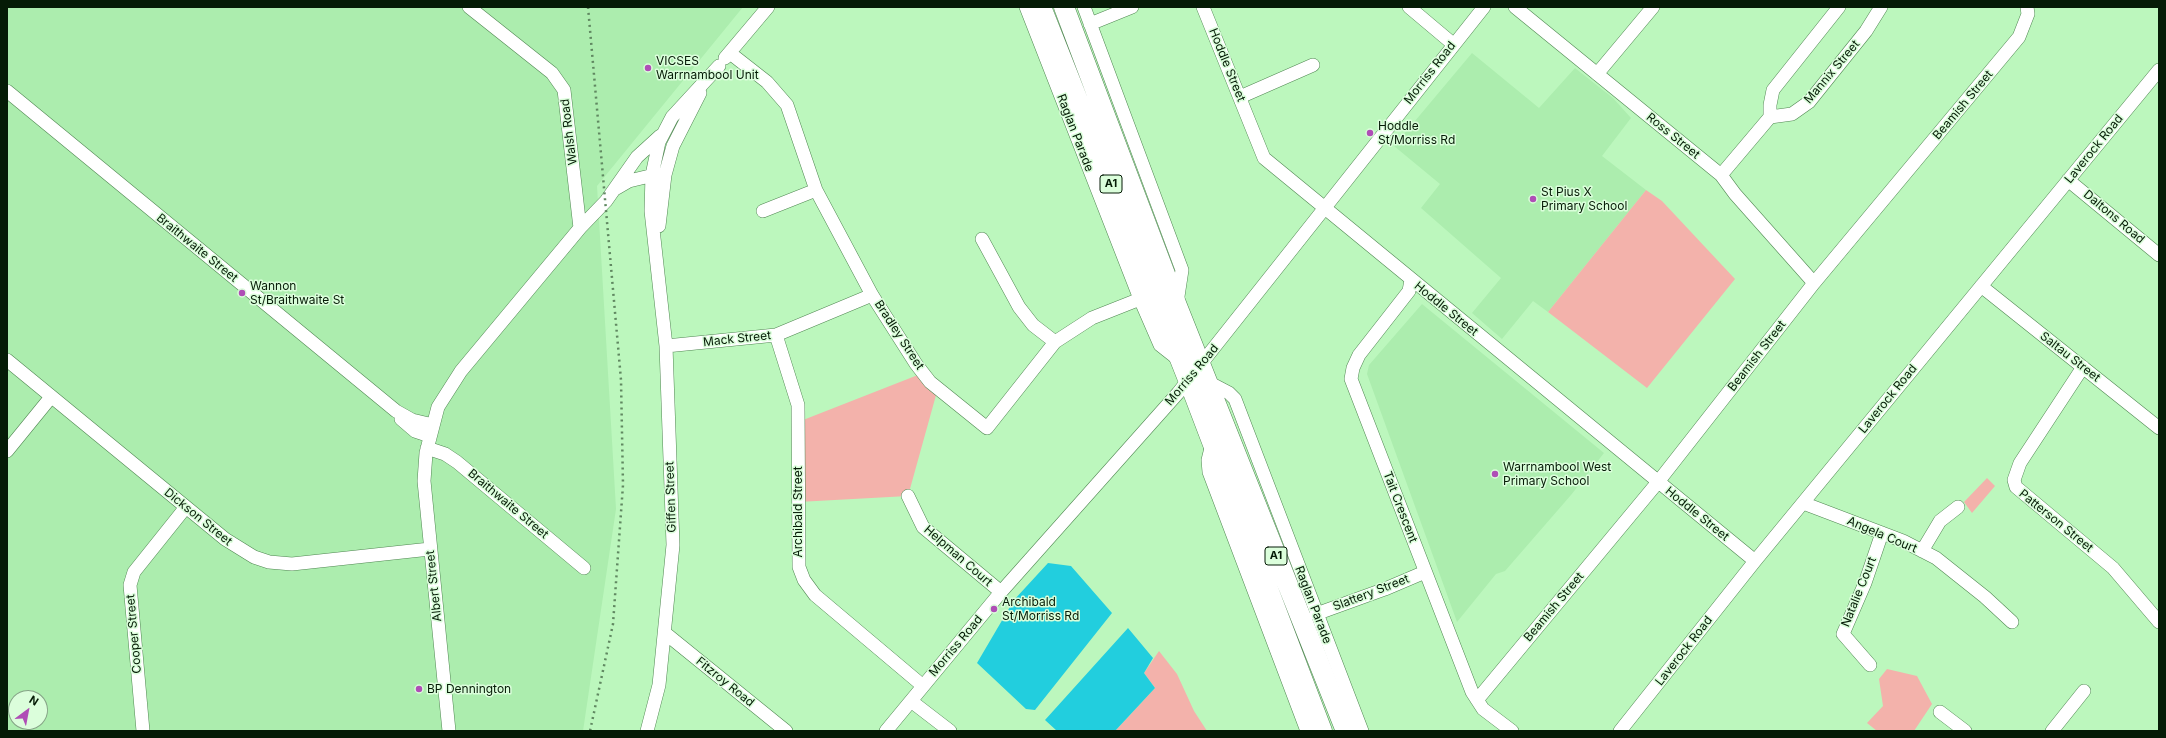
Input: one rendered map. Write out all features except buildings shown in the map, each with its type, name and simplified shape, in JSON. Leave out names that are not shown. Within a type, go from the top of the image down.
[{"type":"highway","name":"Raglan Parade","points":[[1041,7],[1181,362],[1199,375],[1212,444],[1322,731]]},
{"type":"highway","name":"Raglan Parade","points":[[1064,7],[1177,306],[1199,375],[1346,731]]},
{"type":"street","name":"Walsh Road","points":[[468,7],[552,74],[564,90],[580,228]]},
{"type":"street","points":[[652,172],[655,153],[663,133],[679,108],[719,66],[768,7]]},
{"type":"street","name":"Raglan Parade","points":[[1026,7],[1140,299],[1160,346],[1181,362]]},
{"type":"street","points":[[1084,7],[1182,270],[1177,306]]},
{"type":"street","points":[[1090,24],[1132,7]]},
{"type":"street","name":"Hoddle Street","points":[[1203,7],[1264,158],[1755,562]]},
{"type":"street","points":[[1409,7],[1453,44]]},
{"type":"street","name":"Morriss Road","points":[[886,731],[1001,592],[1199,375],[1324,208],[1453,44],[1484,7]]},
{"type":"street","name":"Ross Street","points":[[1515,7],[1721,175],[1735,194],[1814,283]]},
{"type":"street","points":[[1597,74],[1653,7]]},
{"type":"street","points":[[1721,175],[1770,117],[1770,105],[1773,90],[1838,7]]},
{"type":"street","name":"Mannix Street","points":[[1770,117],[1792,114],[1809,102],[1866,31],[1881,7]]},
{"type":"street","name":"Beamish Street","points":[[1477,700],[1658,482],[1814,283],[2019,38],[2028,14],[2027,7]]},
{"type":"street","name":"Bradley Street","points":[[730,53],[767,82],[786,105],[816,190],[872,294],[916,364],[930,382],[987,428],[1055,342],[1092,318],[1140,299]]},
{"type":"street","points":[[1240,97],[1313,65]]},
{"type":"street","points":[[620,184],[652,172],[666,172],[673,146],[683,123],[703,88],[719,66]]},
{"type":"street","name":"Laverock Road","points":[[1620,731],[1803,503],[2159,70]]},
{"type":"street","name":"Braithwaite Street","points":[[7,92],[388,404],[410,428],[430,438],[445,454],[584,568]]},
{"type":"street","points":[[430,438],[438,407],[461,371],[580,228],[620,184],[637,158],[663,133]]},
{"type":"street","name":"Giffen Street","points":[[647,731],[658,684],[665,633],[673,545],[666,346],[658,262],[651,210],[652,172]]},
{"type":"street","name":"Giffen Street","points":[[658,262],[658,233],[666,172]]},
{"type":"street","name":"Daltons Road","points":[[2068,180],[2159,255]]},
{"type":"street","points":[[620,184],[640,188],[646,194],[651,210]]},
{"type":"street","points":[[763,211],[816,190]]},
{"type":"street","points":[[982,239],[1019,307],[1033,325],[1055,342]]},
{"type":"street","name":"Tait Crescent","points":[[1411,280],[1409,291],[1359,355],[1353,368],[1351,379],[1472,692],[1483,709],[1512,731]]},
{"type":"street","name":"Saltau Street","points":[[1981,286],[2159,428]]},
{"type":"street","name":"Mack Street","points":[[666,346],[776,335],[872,294]]},
{"type":"street","name":"Archibald Street","points":[[776,335],[798,405],[799,567],[815,596],[924,686]]},
{"type":"street","name":"Dickson Street","points":[[7,360],[186,507],[241,550],[254,557],[268,562],[292,564],[430,549]]},
{"type":"street","name":"Patterson Street","points":[[2083,367],[2020,463],[2014,480],[2016,487],[2113,568],[2159,622]]},
{"type":"street","name":"Raglan Parade","points":[[1199,375],[1229,393],[1235,399],[1362,731]]},
{"type":"street","points":[[7,451],[51,397]]},
{"type":"street","name":"Albert Street","points":[[430,438],[424,482],[449,731]]},
{"type":"street","points":[[1212,444],[1208,460],[1209,472],[1307,731]]},
{"type":"street","name":"Helpman Court","points":[[908,496],[923,526],[1001,592]]},
{"type":"street","name":"Angela Court","points":[[1803,503],[1882,533],[1936,558],[1985,597],[2012,622]]},
{"type":"street","name":"Cooper Street","points":[[143,731],[130,584],[134,572],[186,507]]},
{"type":"street","points":[[1922,551],[1940,521],[1958,507]]},
{"type":"street","name":"Natalie Court","points":[[1870,665],[1843,634],[1865,583],[1882,533]]},
{"type":"street","name":"Slattery Street","points":[[1316,614],[1385,589],[1425,572]]},
{"type":"street","name":"Fitzroy Road","points":[[665,633],[786,731]]},
{"type":"street","points":[[2052,731],[2084,691]]},
{"type":"street","points":[[911,701],[950,731]]},
{"type":"street","points":[[1940,712],[1966,731]]},
{"type":"shaded area","points":[[7,7],[743,7],[597,186],[616,509],[583,731],[7,731]]},
{"type":"shaded area","name":"St Pius X Primary School","points":[[1472,53],[1539,108],[1575,68],[1613,98],[1631,118],[1602,156],[1646,190],[1548,312],[1533,301],[1502,339],[1472,313],[1501,278],[1421,208],[1440,184],[1394,146]]},
{"type":"shaded area","points":[[1646,190],[1662,201],[1735,279],[1647,388],[1548,312]]},
{"type":"shaded area","name":"Warrnambool West Primary School","points":[[1422,304],[1604,453],[1571,495],[1505,571],[1496,574],[1457,622],[1367,374],[1369,365]]},
{"type":"shaded area","points":[[923,373],[938,388],[908,496],[798,502],[798,422]]},
{"type":"shaded area","points":[[1987,478],[1995,486],[1972,513],[1964,502]]},
{"type":"shaded area","points":[[1159,651],[1177,674],[1194,711],[1207,731],[1115,731],[1155,688],[1144,673]]},
{"type":"shaded area","points":[[1887,669],[1917,676],[1932,704],[1914,731],[1877,731],[1867,723],[1883,706],[1879,679]]},
{"type":"water","points":[[1048,563],[1071,566],[1112,613],[1035,710],[1026,709],[977,663],[1014,600]]},
{"type":"water","points":[[1128,628],[1153,658],[1144,673],[1155,688],[1115,731],[1057,731],[1045,720]]},
{"type":"railway","points":[[588,7],[621,380],[623,485],[613,624],[590,731]]},
{"type":"place","name":"VICSES Warrnambool Unit","points":[[648,68]]},
{"type":"place","name":"Hoddle St/Morriss Rd","points":[[1370,133]]},
{"type":"place","name":"St Pius X Primary School","points":[[1533,199]]},
{"type":"place","name":"Wannon St/Braithwaite St","points":[[242,293]]},
{"type":"place","name":"Warrnambool West Primary School","points":[[1495,474]]},
{"type":"place","name":"Archibald St/Morriss Rd","points":[[994,609]]},
{"type":"place","name":"BP Dennington","points":[[419,689]]}]
